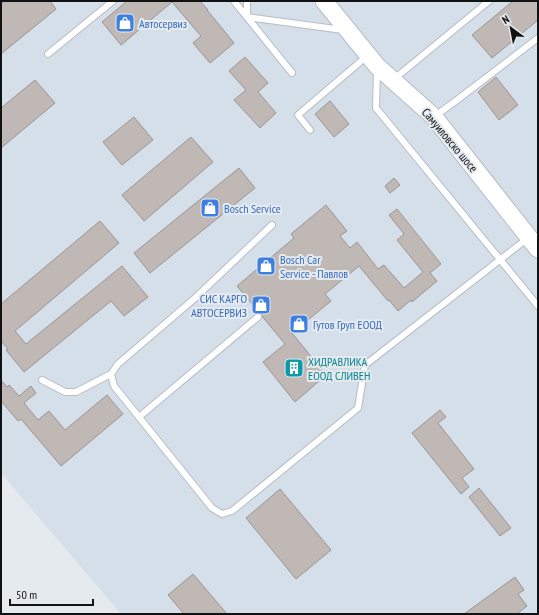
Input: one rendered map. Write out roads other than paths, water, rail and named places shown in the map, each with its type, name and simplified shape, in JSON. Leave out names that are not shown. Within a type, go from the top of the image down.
[{"type":"street","name":"Самуиловско шосе","points":[[324,1],[373,60],[434,117],[533,244]]},
{"type":"lane","points":[[48,54],[112,1]]},
{"type":"lane","points":[[234,1],[292,73]]},
{"type":"lane","points":[[247,1],[247,17]]},
{"type":"lane","points":[[393,80],[490,1]]},
{"type":"lane","points":[[247,17],[348,30]]},
{"type":"lane","points":[[434,117],[538,38]]},
{"type":"lane","points":[[310,130],[298,115],[373,60]]},
{"type":"lane","points":[[373,60],[376,108],[538,306]]},
{"type":"lane","points":[[42,380],[65,392],[76,392],[111,374],[118,364],[194,299],[272,225]]},
{"type":"lane","points":[[111,374],[114,386],[212,508],[222,514],[232,511],[358,408],[365,365],[500,260],[533,244]]},
{"type":"lane","points":[[139,417],[258,317]]},
{"type":"place","name":"Автосервиз","points":[[125,23]]},
{"type":"place","name":"Bosch Service","points":[[210,208]]},
{"type":"place","name":"Bosch Car Service - Павлов","points":[[266,266]]},
{"type":"place","name":"СИС КАРГО АВТОСЕРВИЗ","points":[[261,305]]},
{"type":"place","name":"Гутов Груп ЕООД","points":[[299,324]]},
{"type":"place","name":"ХИДРАВЛИКА ЕООД СЛИВЕН","points":[[294,368]]}]
